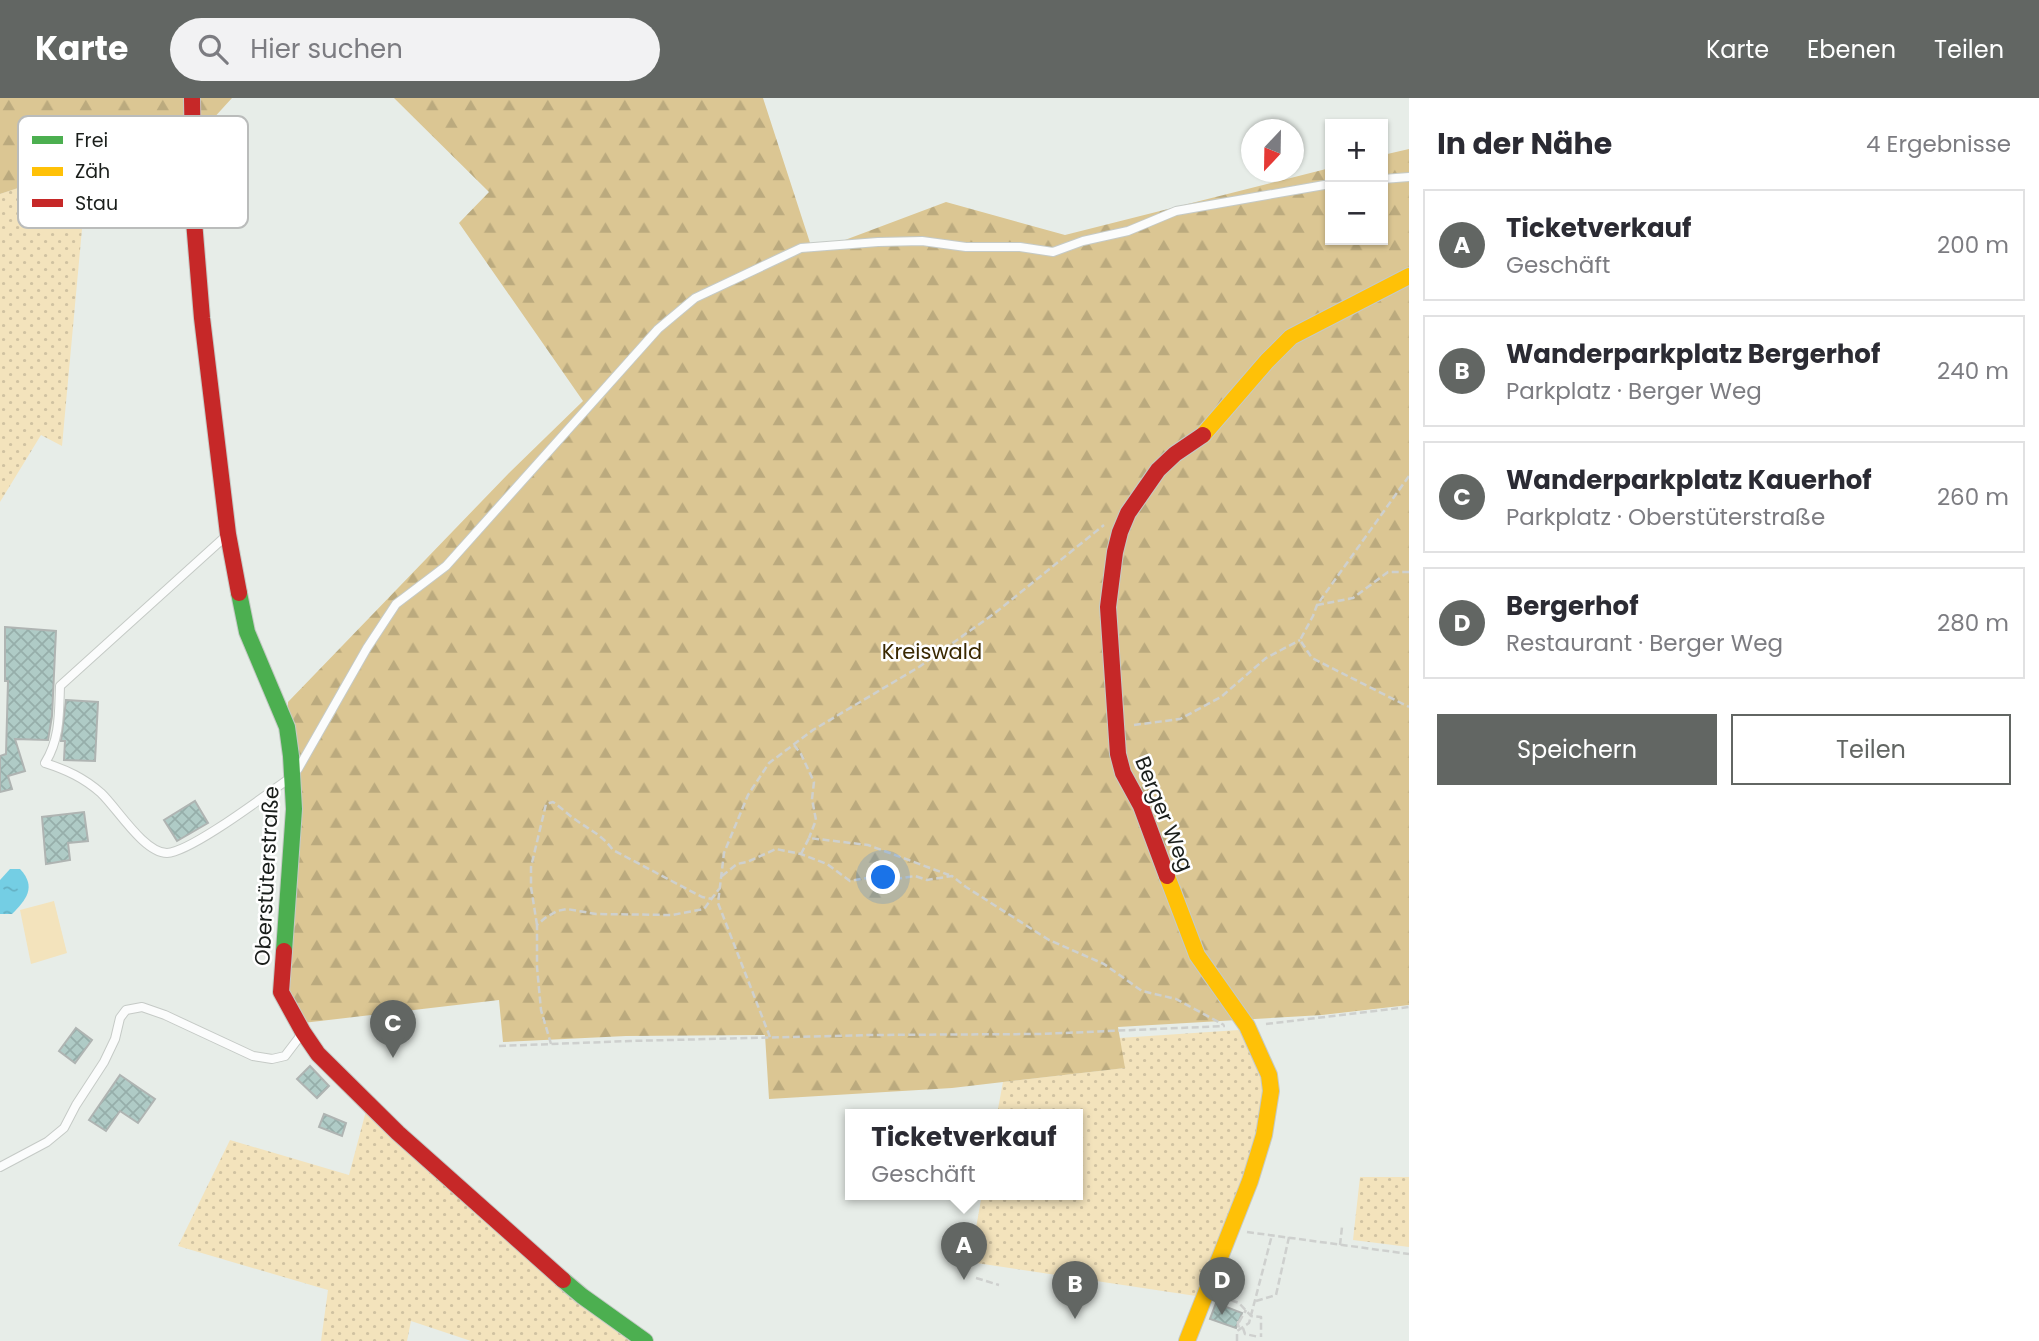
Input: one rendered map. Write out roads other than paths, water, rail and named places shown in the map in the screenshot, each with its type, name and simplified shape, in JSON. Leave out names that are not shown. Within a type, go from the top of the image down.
[{"type":"street","name":"Oberstüterstraße","points":[[192,98],[192,116]]},
{"type":"street","name":"Oberstüterstraße","points":[[195,228],[202,318],[228,534],[247,632],[287,727],[293,776],[294,808],[281,992],[318,1054],[398,1133],[582,1296],[645,1341]]},
{"type":"street","name":"Berger Weg","points":[[1187,1341],[1250,1181],[1264,1135],[1270,1091],[1269,1075],[1247,1026],[1197,955],[1118,754],[1108,607],[1115,552],[1128,513],[1158,470],[1175,454],[1203,435],[1267,361],[1292,337],[1409,276]]},
{"type":"lane","points":[[1388,178],[1409,177]]},
{"type":"lane","points":[[228,534],[60,686],[58,734],[53,751],[45,763],[80,777],[102,794],[145,842],[166,853],[180,850],[222,825],[293,776],[306,758],[367,648],[396,604],[446,566],[658,328],[695,298],[801,248],[922,241],[966,247],[1020,247],[1053,252],[1083,241],[1128,230],[1176,211],[1325,185]]},
{"type":"lane","points":[[0,1167],[47,1142],[64,1128],[104,1062],[115,1039],[120,1018],[126,1010],[142,1007],[253,1056],[272,1059],[285,1056],[303,1032]]},
{"type":"water","points":[[10,869],[20,869],[28,882],[28,893],[12,914],[0,914],[0,880]]},
{"type":"place","name":"Wanderparkplatz Kauerhof","points":[[393,1058]]},
{"type":"place","name":"Ticketverkauf","points":[[964,1280]]},
{"type":"place","name":"Bergerhof","points":[[1222,1315]]},
{"type":"place","name":"Wanderparkplatz Bergerhof","points":[[1075,1319]]},
{"type":"park label","name":"Kreiswald","points":[[932,652]]}]
